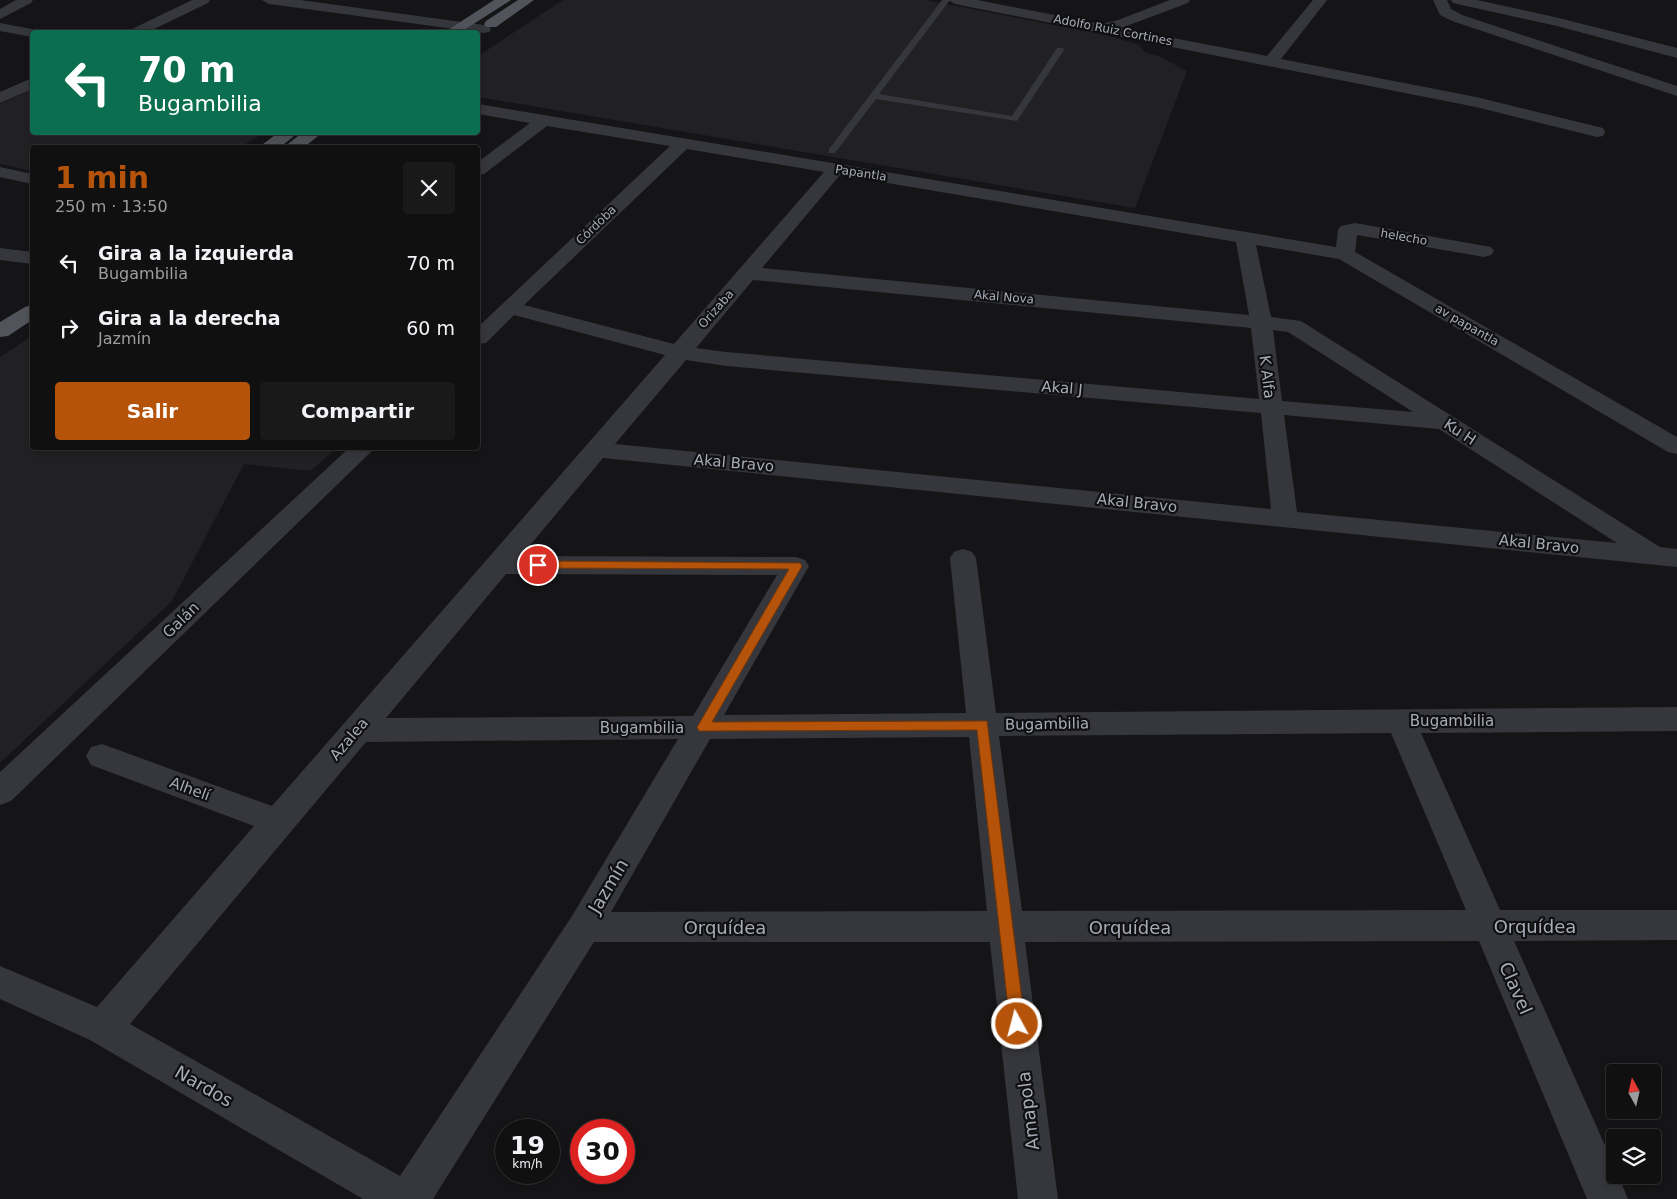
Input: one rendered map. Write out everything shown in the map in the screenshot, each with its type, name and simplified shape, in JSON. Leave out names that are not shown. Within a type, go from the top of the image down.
[{"type":"main road","points":[[457,29],[504,0]]},
{"type":"main road","points":[[481,31],[527,0]]},
{"type":"main road","points":[[270,145],[286,135]]},
{"type":"main road","points":[[296,145],[310,135]]},
{"type":"main road","points":[[0,313],[30,294]]},
{"type":"main road","points":[[0,331],[30,312]]},
{"type":"street","points":[[0,15],[26,0]]},
{"type":"street","points":[[142,30],[203,0]]},
{"type":"street","points":[[269,0],[457,29]]},
{"type":"street","name":"Adolfo Ruiz Cortines","points":[[955,0],[1476,102],[1597,132]]},
{"type":"street","points":[[1100,29],[1123,23],[1183,0]]},
{"type":"street","points":[[1270,61],[1320,0]]},
{"type":"street","points":[[1440,0],[1445,12],[1457,18],[1677,91]]},
{"type":"street","points":[[1458,0],[1559,22],[1677,54]]},
{"type":"street","points":[[0,28],[30,34]]},
{"type":"street","points":[[0,98],[30,83]]},
{"type":"street","name":"Papantla","points":[[480,109],[683,143],[834,160],[1245,237]]},
{"type":"street","points":[[480,168],[544,120]]},
{"type":"street","name":"Córdoba","points":[[510,308],[683,143]]},
{"type":"street","name":"Orizaba","points":[[596,450],[747,273],[834,160]]},
{"type":"street","points":[[0,172],[30,179]]},
{"type":"street","name":"helecho","points":[[1345,254],[1348,230],[1356,229],[1484,251]]},
{"type":"street","name":"av papantla","points":[[1245,237],[1345,254],[1677,447]]},
{"type":"street","name":"K Alfa","points":[[1245,237],[1261,321],[1284,518]]},
{"type":"street","points":[[0,254],[30,258]]},
{"type":"street","name":"Akal Nova","points":[[747,273],[1261,321]]},
{"type":"street","points":[[480,336],[510,308]]},
{"type":"street","name":"Akal J","points":[[510,308],[679,352],[726,359],[1446,422]]},
{"type":"street","name":"Ku H","points":[[1261,321],[1294,326],[1666,557]]},
{"type":"street","name":"Galán","points":[[0,792],[361,450]]},
{"type":"street","name":"Akal Bravo","points":[[596,450],[1666,557]]},
{"type":"street","name":"Azalea","points":[[103,1028],[596,450]]},
{"type":"street","name":"Amapola","points":[[963,558],[1038,1199]]},
{"type":"street","name":"Jazmín","points":[[409,1199],[584,927],[796,566],[498,565]]},
{"type":"street","name":"Bugambilia","points":[[357,730],[1677,719]]},
{"type":"street","name":"Clavel","points":[[1401,721],[1608,1199]]},
{"type":"street","name":"Alhelí","points":[[102,756],[279,822]]},
{"type":"street","name":"Orquídea","points":[[584,927],[1677,925]]},
{"type":"street","name":"Nardos","points":[[0,984],[103,1028],[402,1199]]},
{"type":"lane","points":[[834,160],[874,96],[946,0]]},
{"type":"lane","points":[[874,96],[1014,119],[1060,50]]},
{"type":"shaded area","points":[[563,0],[926,0],[1111,36],[1139,45],[1146,53],[1158,56],[1187,71],[1135,208],[480,97],[480,55]]},
{"type":"shaded area","points":[[30,90],[30,135],[261,135],[243,145],[30,145],[30,171],[0,164],[0,104]]},
{"type":"shaded area","points":[[30,337],[30,450],[335,450],[310,471],[244,464],[172,601],[0,763],[0,357]]},
{"type":"route","points":[[538,565],[796,566],[703,727],[983,725],[1017,1024]]}]
